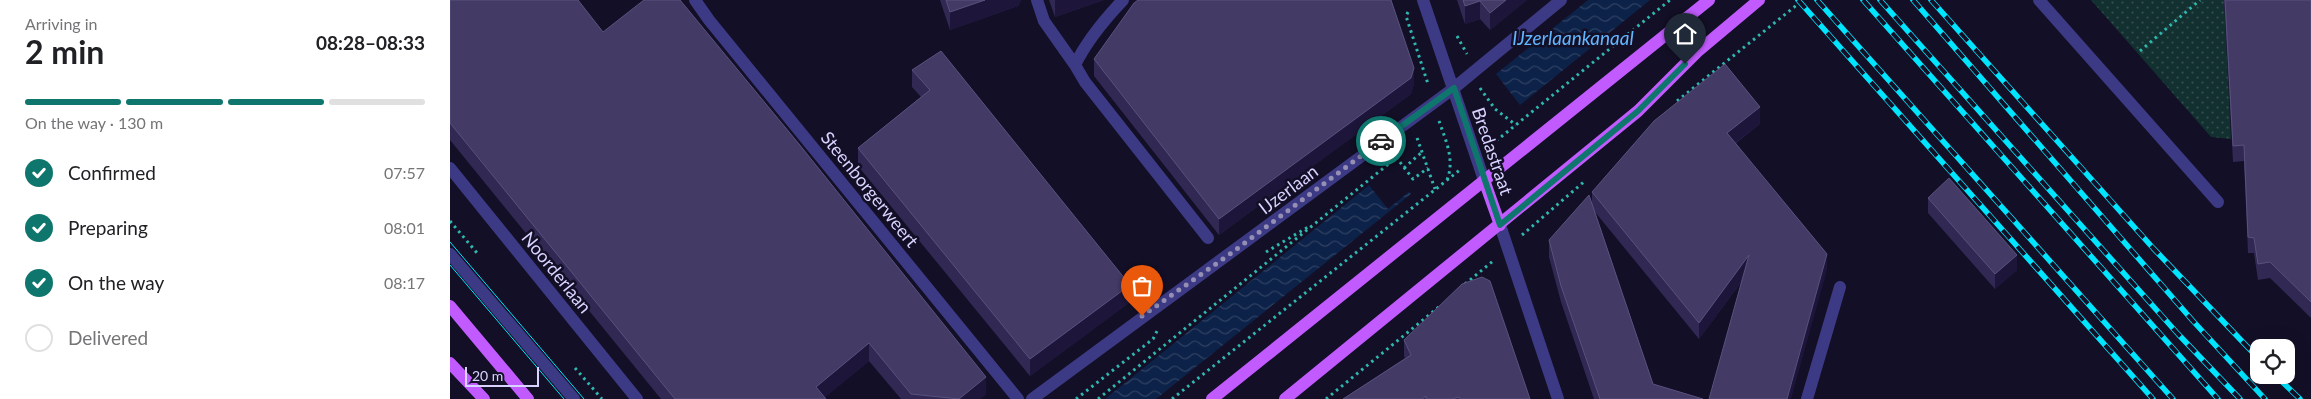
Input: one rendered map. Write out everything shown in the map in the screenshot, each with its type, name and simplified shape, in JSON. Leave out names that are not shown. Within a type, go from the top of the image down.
[{"type":"main road","points":[[1212,399],[1709,0]]},
{"type":"main road","points":[[1286,399],[1638,111],[1697,52],[1759,0]]},
{"type":"main road","name":"Bredastraat","points":[[1484,180],[1500,225]]},
{"type":"main road","points":[[450,306],[528,399]]},
{"type":"main road","points":[[450,363],[484,399]]},
{"type":"street","name":"Steenborgerweert","points":[[695,0],[715,28],[1018,399]]},
{"type":"street","points":[[1037,0],[1044,21],[1075,65],[1084,82],[1208,238]]},
{"type":"street","points":[[1075,65],[1084,47],[1106,17],[1123,0]]},
{"type":"street","name":"Bredastraat","points":[[1423,0],[1484,180]]},
{"type":"street","name":"IJzerlaan","points":[[1032,399],[1454,88],[1561,0]]},
{"type":"street","points":[[2038,0],[2218,202]]},
{"type":"street","name":"Noorderlaan","points":[[450,168],[637,399]]},
{"type":"street","name":"Bredastraat","points":[[1500,225],[1558,399]]},
{"type":"street","points":[[450,254],[574,399]]},
{"type":"street","points":[[1807,399],[1840,287]]},
{"type":"path","points":[[1172,399],[1670,0]]},
{"type":"path","points":[[1676,102],[1803,0]]},
{"type":"path","points":[[2140,51],[2200,0]]},
{"type":"path","points":[[1411,119],[1435,189]]},
{"type":"path","points":[[1404,168],[1422,152]]},
{"type":"path","points":[[1098,399],[1395,157],[1413,179],[1428,168]]},
{"type":"path","points":[[1459,289],[1588,178]]},
{"type":"path","points":[[1262,255],[1319,220]]},
{"type":"path","points":[[1326,399],[1446,301]]},
{"type":"path","points":[[1076,399],[1153,338],[1161,324]]},
{"type":"green space","points":[[2091,0],[2224,0],[2231,139],[2211,137]]},
{"type":"water","name":"IJzerlaankanaal","points":[[1588,0],[1650,0],[1520,105],[1496,74]]},
{"type":"water","points":[[1384,163],[1411,194],[1156,399],[1094,399]]},
{"type":"pier","points":[[1383,161],[1411,190],[1388,209],[1369,185],[1105,399],[1092,399]]},
{"type":"building","points":[[450,0],[578,0],[603,32],[644,0],[680,0],[799,144],[986,377],[959,399],[911,394],[869,343],[816,387],[826,399],[675,399],[450,123]]},
{"type":"building","points":[[946,0],[985,0],[950,12]]},
{"type":"building","points":[[1138,0],[1391,0],[1414,68],[1411,78],[1219,219],[1094,59]]},
{"type":"building","points":[[1463,0],[1506,0],[1490,13],[1480,1],[1465,6]]},
{"type":"building","points":[[2225,0],[2311,0],[2311,302],[2270,262],[2258,264],[2254,238],[2248,237],[2244,145],[2233,146]]},
{"type":"building","points":[[941,51],[1130,285],[1030,359],[858,148],[930,90],[912,70]]},
{"type":"building","points":[[1725,64],[1760,107],[1727,133],[1827,254],[1787,399],[1709,399],[1749,255],[1699,323],[1592,192],[1654,121]]},
{"type":"building","points":[[1949,178],[2017,255],[1995,274],[1928,198]]},
{"type":"building","points":[[1589,195],[1653,384],[1703,399],[1600,399],[1561,286],[1549,240]]},
{"type":"building","points":[[1482,277],[1490,281],[1530,399],[1460,399],[1459,397],[1452,399],[1426,399],[1426,396],[1422,399],[1343,399],[1411,355],[1404,340],[1462,284]]},
{"type":"tram line","points":[[450,242],[584,399]]},
{"type":"tram line","points":[[450,265],[564,399]]},
{"type":"railway","points":[[1798,0],[2153,399]]},
{"type":"railway","points":[[1817,0],[2173,399]]},
{"type":"railway","points":[[1863,0],[2218,399]]},
{"type":"railway","points":[[1880,0],[2178,334],[2240,399]]},
{"type":"railway","points":[[1913,0],[2193,321],[2265,399]]},
{"type":"railway","points":[[1931,0],[2153,248],[2250,350]]},
{"type":"railway","points":[[2284,384],[2300,399]]},
{"type":"way so far","points":[[1142,316],[1230,254],[1381,141]]},
{"type":"route","points":[[1381,141],[1454,88],[1500,225],[1638,111],[1685,64]]}]
